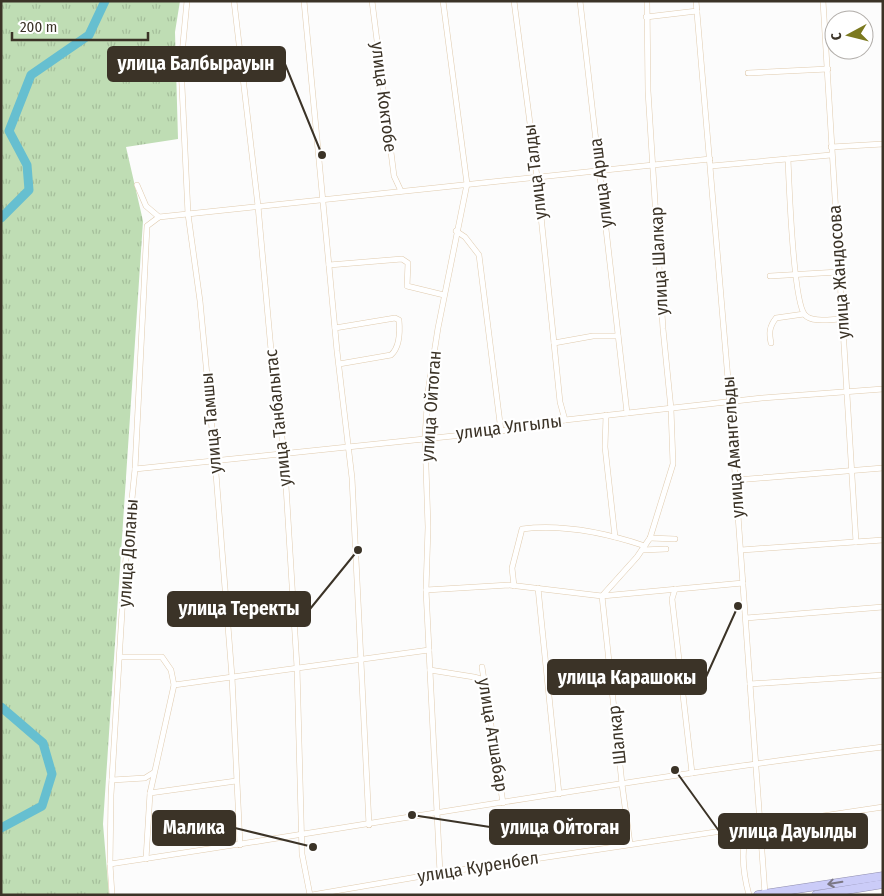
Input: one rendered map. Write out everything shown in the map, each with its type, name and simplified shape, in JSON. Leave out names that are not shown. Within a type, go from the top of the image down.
[{"type":"highway","points":[[761,894],[883,876]]},
{"type":"highway","points":[[816,895],[863,891],[883,884]]},
{"type":"street","name":"улица Тамшы","points":[[187,1],[180,65],[188,214],[200,301],[215,461],[232,677],[240,845]]},
{"type":"street","name":"улица Танбалытас","points":[[234,1],[258,206],[272,361],[284,453],[297,667],[301,836],[305,877],[311,895]]},
{"type":"street","points":[[304,1],[347,448],[352,478],[369,825]]},
{"type":"street","name":"улица Коктобе","points":[[372,1],[394,176],[401,191]]},
{"type":"street","name":"улица Ойтоган","points":[[440,873],[426,590],[428,527],[425,438],[428,392],[444,295],[467,184],[443,1]]},
{"type":"street","name":"улица Талды","points":[[514,1],[537,176],[560,402],[565,420]]},
{"type":"street","name":"улица Арша","points":[[580,1],[601,171],[627,413]]},
{"type":"street","name":"улица Шалкар","points":[[602,596],[650,538],[673,464],[671,409],[663,329],[648,91],[647,1]]},
{"type":"street","name":"улица Амангельды","points":[[696,1],[736,480],[760,824],[761,894]]},
{"type":"street","name":"улица Жандосова","points":[[823,1],[856,542]]},
{"type":"street","points":[[646,17],[697,11]]},
{"type":"street","points":[[748,73],[828,69]]},
{"type":"street","points":[[831,147],[883,144]]},
{"type":"street","points":[[711,166],[831,155]]},
{"type":"street","points":[[137,185],[146,206],[159,217],[710,159]]},
{"type":"street","points":[[788,159],[790,217],[798,298],[804,314],[811,319],[842,319]]},
{"type":"street","name":"улица Доланы","points":[[112,895],[110,864],[112,780],[124,578],[135,469],[147,226],[159,217]]},
{"type":"street","points":[[456,231],[465,237],[479,255],[501,431]]},
{"type":"street","points":[[329,265],[402,259],[408,264],[407,286],[444,295]]},
{"type":"street","points":[[770,276],[839,272]]},
{"type":"street","points":[[771,343],[769,333],[771,324],[776,318],[804,314]]},
{"type":"street","points":[[335,328],[395,318],[399,320],[400,330],[396,350],[391,354],[339,364]]},
{"type":"street","points":[[554,343],[592,336],[618,336]]},
{"type":"street","name":"улица Улгылы","points":[[135,469],[501,431],[606,415],[883,389]]},
{"type":"street","points":[[606,415],[605,447],[615,537]]},
{"type":"street","points":[[736,480],[883,468]]},
{"type":"street","points":[[514,586],[512,568],[522,529],[566,528],[615,537],[643,548],[666,549]]},
{"type":"street","points":[[650,538],[675,539]]},
{"type":"street","points":[[741,550],[883,540]]},
{"type":"street","points":[[426,590],[514,586],[602,596],[743,583]]},
{"type":"street","points":[[538,588],[559,794]]},
{"type":"street","points":[[675,589],[672,599],[692,773]]},
{"type":"street","name":"Шалкар","points":[[602,596],[630,844]]},
{"type":"street","points":[[746,618],[883,607]]},
{"type":"street","points":[[174,685],[429,650]]},
{"type":"street","points":[[120,657],[162,657],[171,670],[174,685],[150,793],[146,859]]},
{"type":"street","name":"улица Атшабар","points":[[482,667],[504,803]]},
{"type":"street","points":[[430,670],[481,679],[485,685]]},
{"type":"street","points":[[750,684],[883,675]]},
{"type":"street","points":[[110,864],[301,836],[756,763],[883,747]]},
{"type":"street","points":[[112,780],[145,778],[154,773]]},
{"type":"street","points":[[150,793],[236,781]]},
{"type":"street","name":"улица Куренбел","points":[[311,895],[440,873],[883,806]]},
{"type":"street","points":[[749,826],[744,843],[744,856],[749,895]]},
{"type":"green space","points":[[1,1],[180,1],[175,32],[178,139],[126,147],[143,221],[103,824],[109,895],[1,895]]},
{"type":"waterway","points":[[1,218],[29,190],[27,165],[9,131],[31,75],[89,35],[105,1]]},
{"type":"waterway","points":[[1,707],[43,743],[52,774],[42,806],[1,828]]},
{"type":"place","name":"улица Балбырауын","points":[[322,155]]},
{"type":"place","name":"улица Теректы","points":[[358,550]]},
{"type":"place","name":"улица Карашокы","points":[[738,606]]},
{"type":"place","name":"улица Дауылды","points":[[675,770]]},
{"type":"place","name":"улица Ойтоган","points":[[412,815]]},
{"type":"place","name":"Малика","points":[[313,847]]}]
